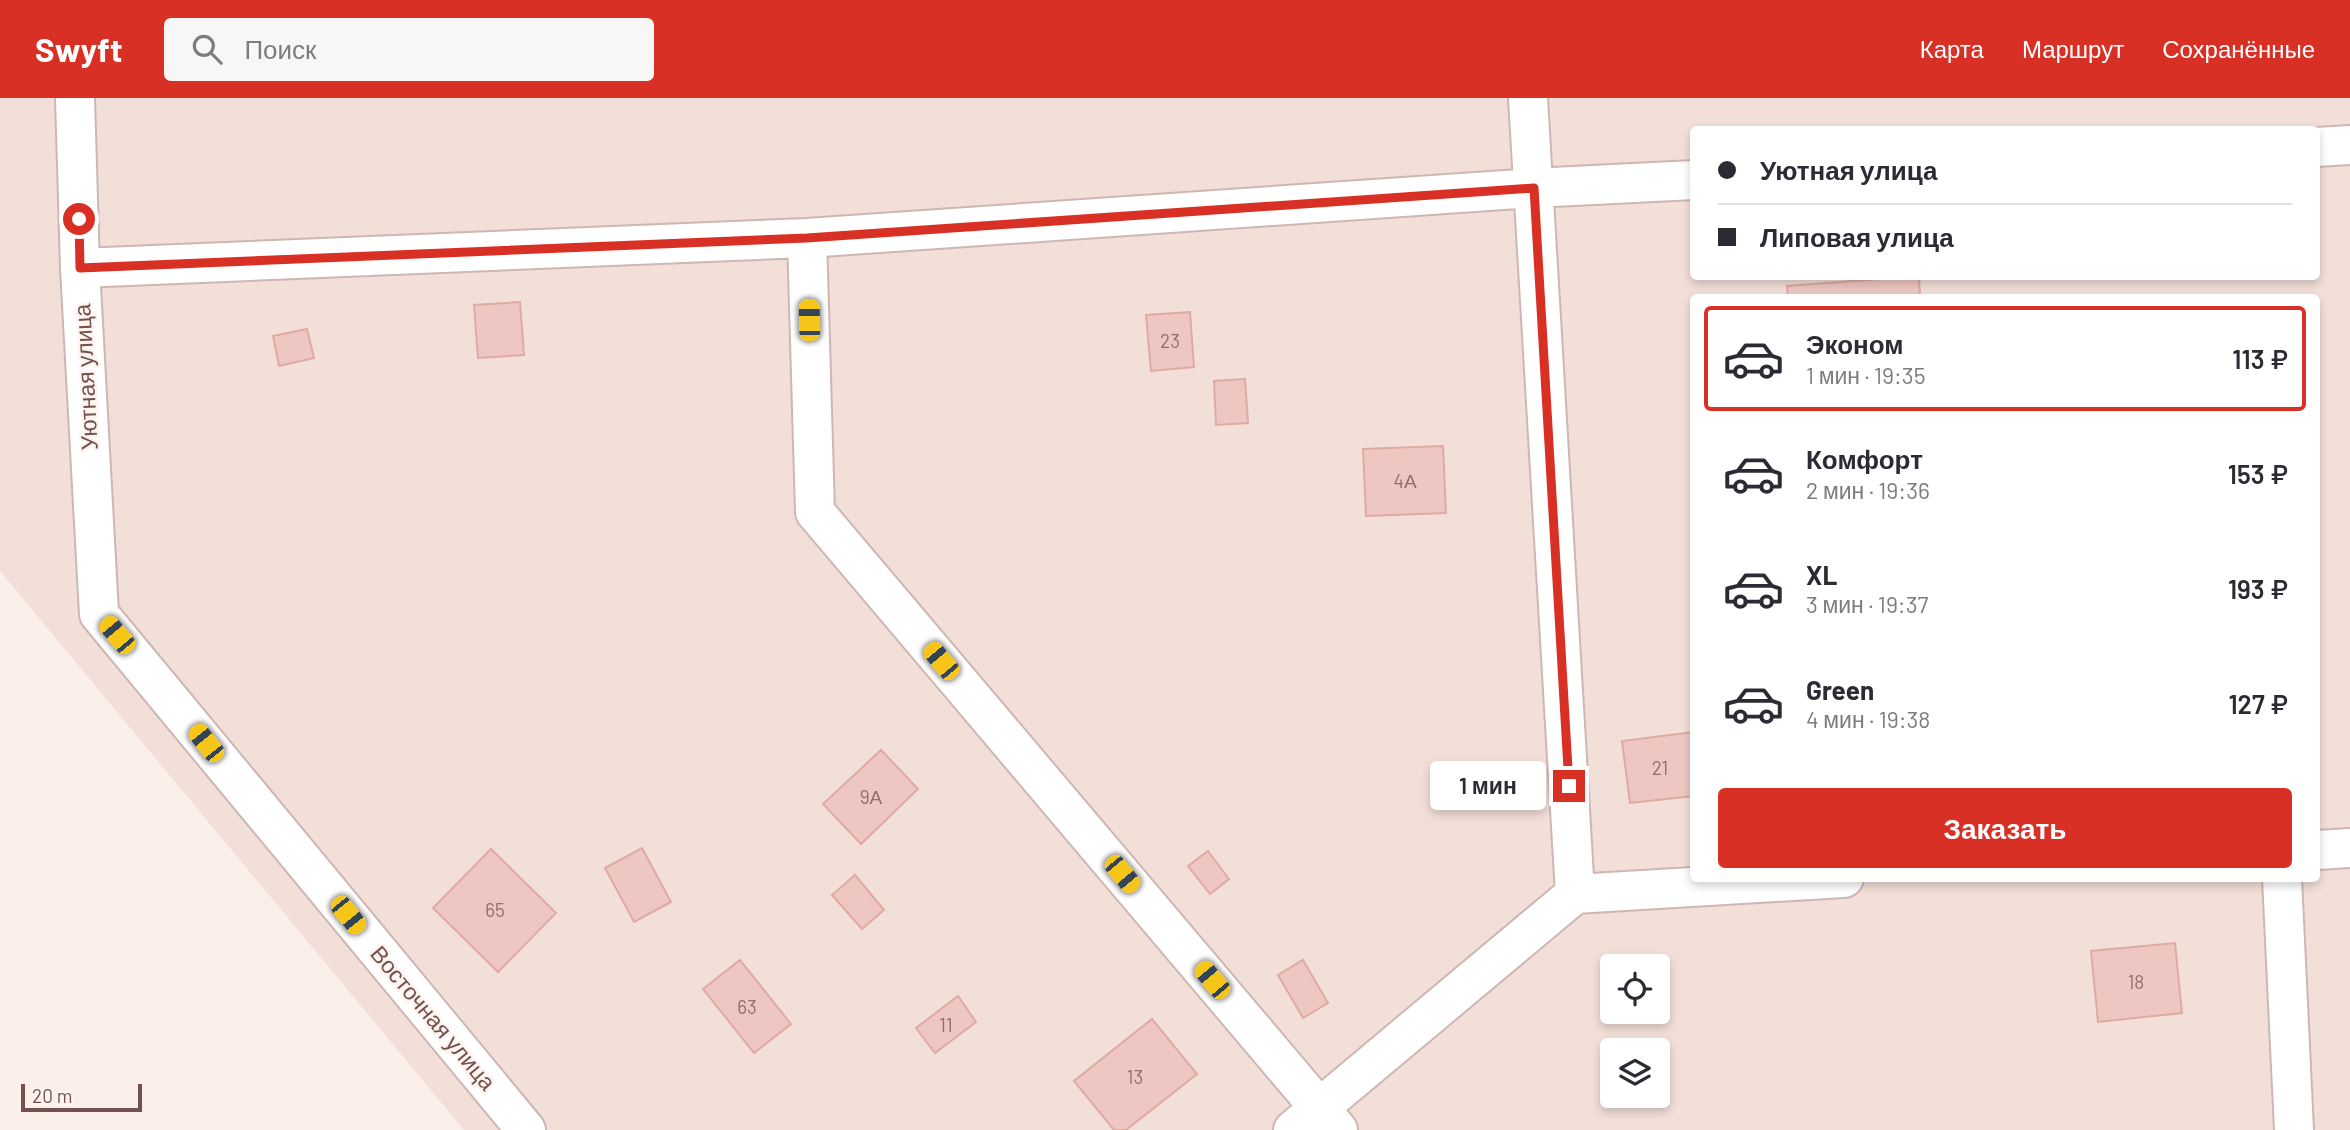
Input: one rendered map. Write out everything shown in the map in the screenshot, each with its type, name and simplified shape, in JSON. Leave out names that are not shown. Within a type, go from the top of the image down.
[{"type":"street","name":"Уютная улица","points":[[75,98],[80,268],[99,614]]},
{"type":"street","points":[[1528,98],[1575,894]]},
{"type":"street","points":[[2320,147],[2350,145]]},
{"type":"street","points":[[80,268],[807,238],[1534,188],[1690,180]]},
{"type":"street","points":[[807,238],[815,512],[1317,1123],[1575,894],[1777,882]]},
{"type":"street","name":"Восточная улица","points":[[99,614],[526,1130]]},
{"type":"street","points":[[2320,850],[2350,848]]},
{"type":"street","points":[[2281,882],[2294,1130]]},
{"type":"shaded area","points":[[0,98],[2350,98],[2350,1130],[464,1130],[0,571]]},
{"type":"building","points":[[1866,280],[1919,280],[1920,294],[1788,294],[1787,286]]},
{"type":"building","points":[[520,302],[524,355],[478,358],[474,305]]},
{"type":"building","points":[[1190,312],[1194,367],[1151,371],[1146,315]]},
{"type":"building","points":[[307,329],[314,358],[279,366],[273,336]]},
{"type":"building","points":[[1245,379],[1248,423],[1216,425],[1214,381]]},
{"type":"building","points":[[1443,446],[1446,513],[1366,516],[1363,449]]},
{"type":"building","points":[[1690,732],[1690,796],[1630,803],[1622,741]]},
{"type":"building","points":[[881,750],[918,789],[861,844],[823,804]]},
{"type":"building","points":[[642,848],[671,902],[634,922],[605,868]]},
{"type":"building","points":[[491,849],[556,913],[498,972],[433,908]]},
{"type":"building","points":[[1208,851],[1229,879],[1210,894],[1188,866]]},
{"type":"building","points":[[855,875],[884,910],[862,929],[832,895]]},
{"type":"building","points":[[2175,943],[2182,1013],[2098,1022],[2091,951]]},
{"type":"building","points":[[740,960],[791,1024],[754,1053],[703,989]]},
{"type":"building","points":[[1303,960],[1328,1003],[1303,1018],[1278,975]]},
{"type":"building","points":[[958,996],[976,1022],[935,1053],[916,1028]]},
{"type":"building","points":[[1152,1019],[1197,1074],[1126,1130],[1114,1130],[1074,1081]]},
{"type":"route","points":[[79,219],[80,268],[807,238],[1534,188],[1569,786]]}]
